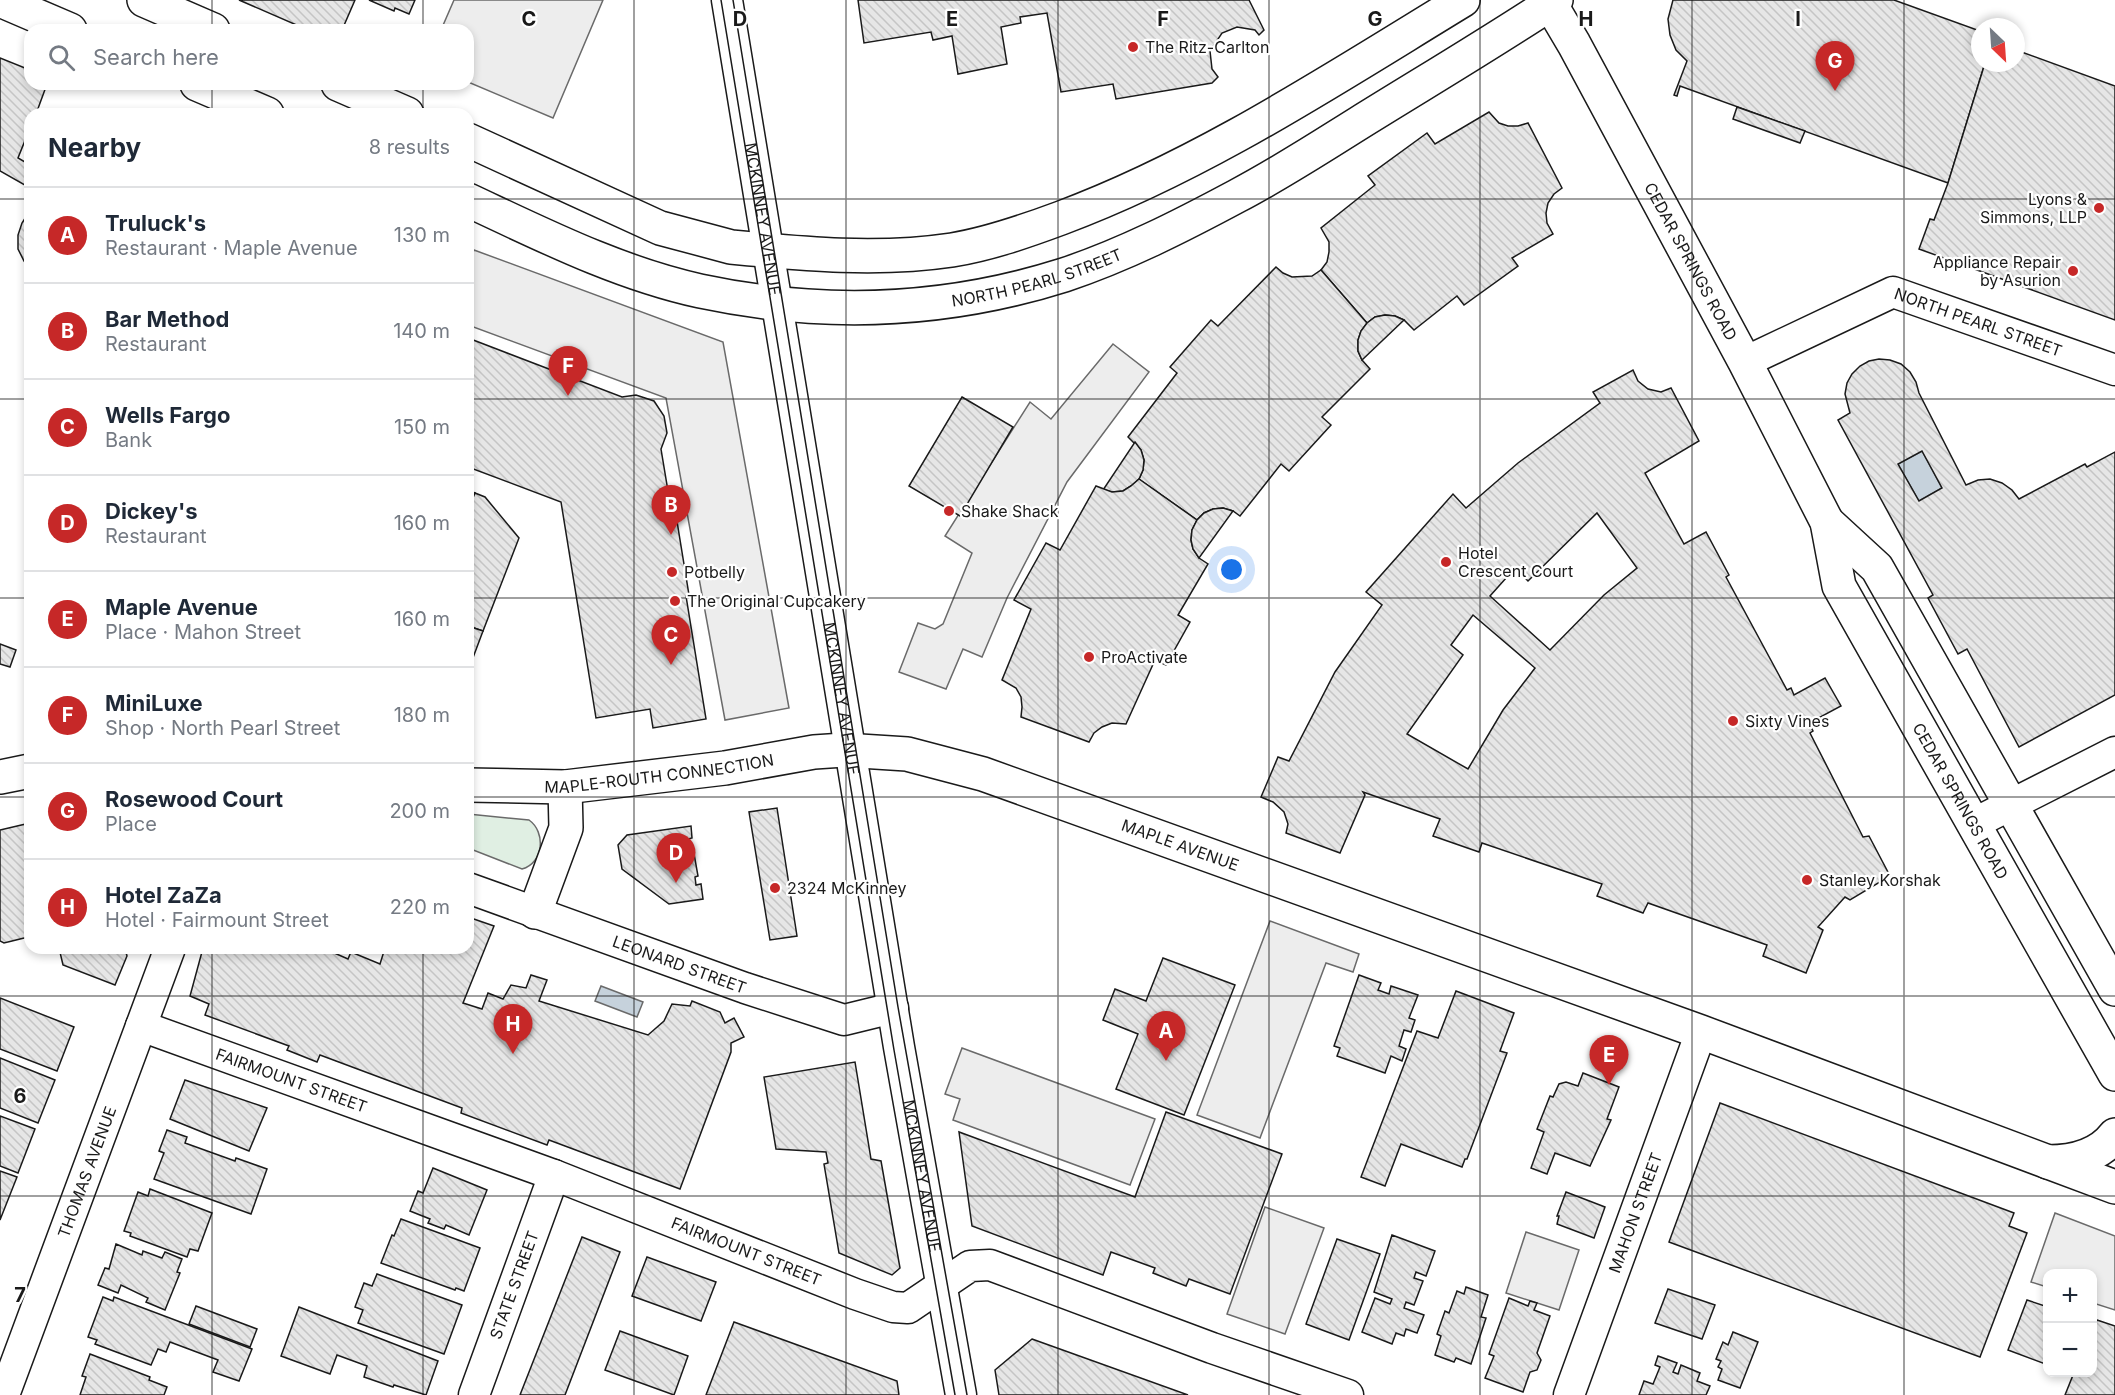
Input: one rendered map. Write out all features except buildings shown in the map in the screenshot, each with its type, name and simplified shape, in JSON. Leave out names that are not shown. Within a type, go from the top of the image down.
[{"type":"main road","points":[[0,0],[56,24]]},
{"type":"main road","points":[[144,0],[199,24]]},
{"type":"main road","points":[[474,145],[660,228],[730,247],[867,257],[953,250],[1018,233],[1099,203],[1184,164],[1463,0]]},
{"type":"main road","name":"NORTH PEARL STREET","points":[[474,203],[589,257],[700,291],[812,308],[888,308],[952,302],[1015,289],[1065,274],[1151,239],[1248,190],[1506,33],[1552,1]]},
{"type":"main road","name":"CEDAR SPRINGS ROAD","points":[[1552,1],[1745,362],[1827,522],[1839,586],[2115,1074]]},
{"type":"main road","points":[[211,90],[253,108]]},
{"type":"main road","points":[[352,90],[393,108]]},
{"type":"main road","name":"CEDAR SPRINGS ROAD","points":[[1827,522],[1877,568],[2115,989]]},
{"type":"main road","name":"MAPLE-ROUTH CONNECTION","points":[[474,785],[564,787],[724,768],[814,752],[850,750]]},
{"type":"main road","name":"MAPLE AVENUE","points":[[850,750],[907,754],[983,774],[1701,1032],[2115,1187]]},
{"type":"main road","points":[[0,777],[24,772]]},
{"type":"main road","points":[[535,912],[566,828],[564,787]]},
{"type":"main road","points":[[2012,893],[2049,873]]},
{"type":"main road","points":[[2048,1162],[2065,1162],[2085,1157],[2100,1149],[2115,1135]]},
{"type":"street","name":"MCKINNEY AVENUE","points":[[727,0],[893,1008],[940,1286],[961,1395]]},
{"type":"street","name":"NORTH PEARL STREET","points":[[1745,362],[1893,292],[2115,370]]},
{"type":"street","points":[[1973,824],[2115,752]]},
{"type":"street","name":"LEONARD STREET","points":[[474,890],[745,988],[844,1020],[893,1008]]},
{"type":"street","name":"THOMAS AVENUE","points":[[4,1395],[168,954]]},
{"type":"street","name":"FAIRMOUNT STREET","points":[[141,1026],[554,1175],[893,1307],[908,1308],[970,1266],[990,1265],[1212,1348],[1348,1395]]},
{"type":"street","name":"MAHON STREET","points":[[1569,1395],[1701,1032]]},
{"type":"street","name":"STATE STREET","points":[[474,1395],[554,1175]]},
{"type":"green space","points":[[474,815],[529,820],[534,825],[540,839],[540,847],[535,861],[522,869],[474,850]]},
{"type":"shaded area","points":[[454,0],[603,0],[553,118],[474,85],[474,24],[444,24]]},
{"type":"shaded area","points":[[474,250],[723,342],[789,708],[725,720],[666,398],[474,327]]},
{"type":"shaded area","points":[[1113,344],[1149,372],[1067,482],[1007,598],[982,657],[963,649],[946,689],[899,672],[918,623],[935,629],[943,624],[972,553],[945,536],[1030,402],[1051,419]]},
{"type":"shaded area","points":[[1922,451],[1942,488],[1919,501],[1898,464]]},
{"type":"shaded area","points":[[1270,921],[1359,954],[1353,972],[1326,963],[1260,1138],[1197,1115]]},
{"type":"shaded area","points":[[601,986],[643,1002],[637,1017],[595,1001]]},
{"type":"shaded area","points":[[962,1048],[1155,1119],[1130,1185],[953,1120],[960,1099],[945,1094]]},
{"type":"shaded area","points":[[1265,1207],[1324,1228],[1285,1334],[1227,1314]]},
{"type":"shaded area","points":[[2055,1213],[2115,1236],[2115,1310],[2097,1304],[2097,1269],[2043,1269],[2043,1286],[2031,1282]]},
{"type":"shaded area","points":[[1526,1232],[1579,1250],[1559,1310],[1506,1293]]},
{"type":"tram line","points":[[721,0],[894,1050],[955,1395]]},
{"type":"tram line","points":[[733,0],[898,1007],[967,1395]]},
{"type":"place","name":"The Ritz-Carlton","points":[[1133,47]]},
{"type":"place","name":"Rosewood Court","points":[[1835,91]]},
{"type":"place","name":"Lyons & Simmons, LLP","points":[[2099,208]]},
{"type":"place","name":"Appliance Repair by Asurion","points":[[2073,271]]},
{"type":"place","name":"MiniLuxe","points":[[568,396]]},
{"type":"place","name":"Shake Shack","points":[[949,511]]},
{"type":"place","name":"Bar Method","points":[[671,535]]},
{"type":"place","name":"Hotel Crescent Court","points":[[1446,562]]},
{"type":"place","name":"Potbelly","points":[[672,572]]},
{"type":"place","name":"The Original Cupcakery","points":[[675,601]]},
{"type":"place","name":"ProActivate","points":[[1089,657]]},
{"type":"place","name":"Wells Fargo","points":[[671,665]]},
{"type":"place","name":"Sixty Vines","points":[[1733,721]]},
{"type":"place","name":"Stanley Korshak","points":[[1807,880]]},
{"type":"place","name":"Dickey's","points":[[676,883]]},
{"type":"place","name":"2324 McKinney","points":[[775,888]]},
{"type":"place","name":"Hotel ZaZa","points":[[513,1054]]},
{"type":"place","name":"Truluck's","points":[[1166,1061]]},
{"type":"place","name":"Maple Avenue","points":[[1609,1085]]}]
